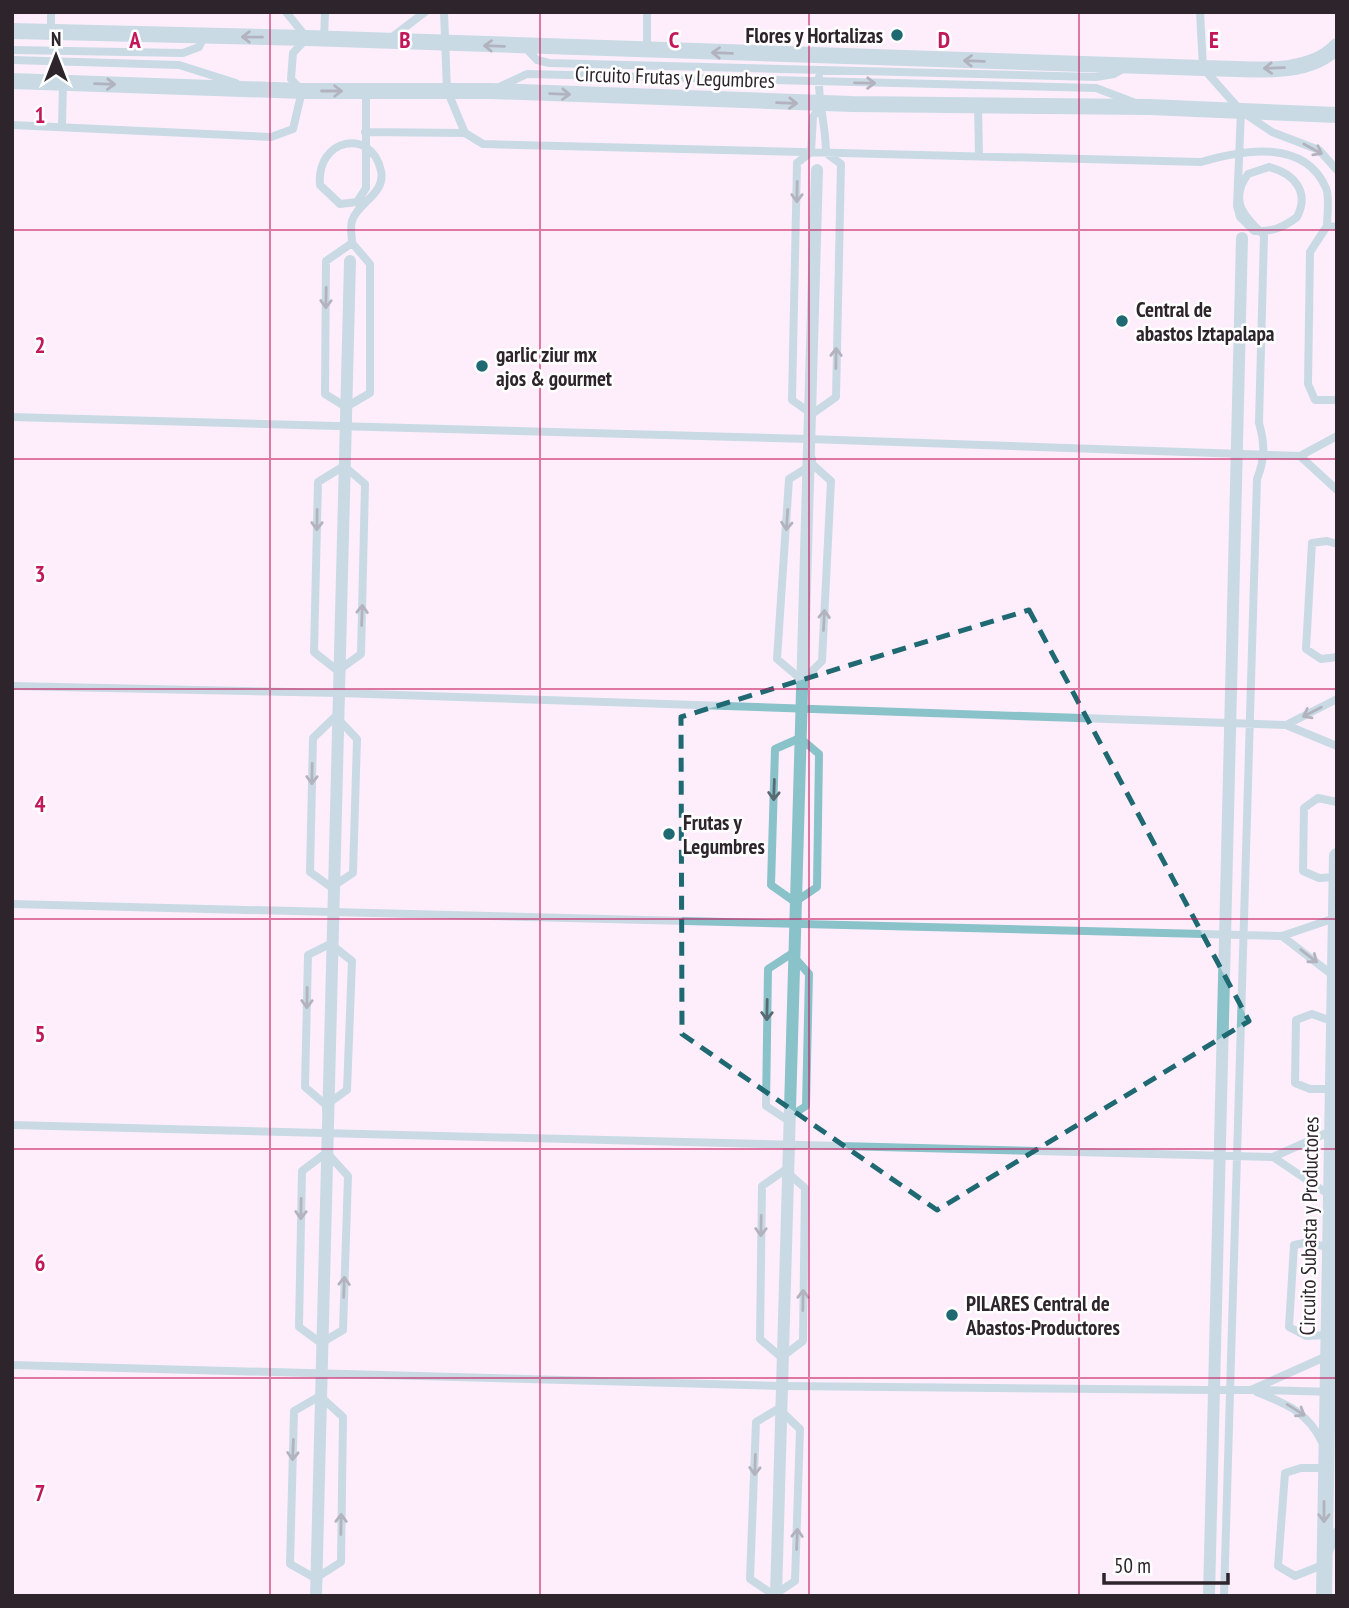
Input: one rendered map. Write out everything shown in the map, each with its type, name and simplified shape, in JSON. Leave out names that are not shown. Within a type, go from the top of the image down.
[{"type":"street","points":[[12,31],[324,38],[525,47],[1203,68],[1281,68],[1306,64],[1330,53],[1337,46]]},
{"type":"street","name":"Circuito Frutas y Legumbres","points":[[12,81],[302,91],[491,91],[798,103],[1149,107],[1337,116]]},
{"type":"street","points":[[774,1596],[817,170]]},
{"type":"street","points":[[1209,1596],[1242,238]]},
{"type":"street","points":[[315,1596],[350,261]]},
{"type":"street","name":"Circuito Subasta y Productores","points":[[1324,1596],[1327,1356],[1334,1250],[1331,1131],[1337,856]]},
{"type":"lane","points":[[51,12],[51,32]]},
{"type":"lane","points":[[12,125],[271,137],[293,129],[302,91],[292,79],[293,53],[307,38],[286,12]]},
{"type":"lane","points":[[324,38],[325,12]]},
{"type":"lane","points":[[386,41],[425,12]]},
{"type":"lane","points":[[444,12],[443,44],[447,90],[465,133]]},
{"type":"lane","points":[[648,12],[648,51]]},
{"type":"lane","points":[[1200,12],[1203,68],[1241,111],[1272,132],[1319,150],[1337,170]]},
{"type":"lane","points":[[12,50],[183,53],[199,47],[204,36]]},
{"type":"lane","points":[[525,47],[537,60],[549,63],[1096,77],[1114,75],[1128,65]]},
{"type":"lane","points":[[12,60],[179,65],[252,89]]},
{"type":"lane","points":[[812,414],[792,400],[797,163],[811,152],[813,117],[819,108],[820,70]]},
{"type":"lane","points":[[491,91],[527,74],[1096,89],[1149,107]]},
{"type":"lane","points":[[62,126],[63,83]]},
{"type":"lane","points":[[346,407],[370,393],[370,264],[352,243],[352,219],[379,186],[382,173],[371,152],[359,144],[346,143],[334,147],[323,158],[319,170],[320,185],[340,204],[357,202],[366,188],[365,131],[366,91]]},
{"type":"lane","points":[[978,106],[979,156]]},
{"type":"lane","points":[[812,414],[836,397],[841,164],[826,153],[826,118],[819,108]]},
{"type":"lane","points":[[1224,1596],[1257,493],[1264,443],[1259,423],[1264,235],[1246,218],[1239,207],[1238,193],[1248,174],[1269,167],[1293,176],[1302,201],[1297,217],[1271,231],[1254,231],[1240,217],[1237,206],[1241,111]]},
{"type":"lane","points":[[365,131],[465,133],[483,144],[1201,162],[1239,151],[1272,151],[1295,158],[1313,169],[1327,190],[1327,226],[1310,252],[1308,384],[1315,400],[1337,400]]},
{"type":"lane","points":[[1327,226],[1337,227]]},
{"type":"lane","points":[[346,407],[324,394],[326,261],[352,243]]},
{"type":"lane","points":[[344,466],[346,407]]},
{"type":"lane","points":[[800,738],[802,680],[822,661],[831,481],[812,464],[812,414]]},
{"type":"lane","points":[[12,417],[809,439],[1300,456],[1337,436]]},
{"type":"lane","points":[[1300,456],[1337,490]]},
{"type":"lane","points":[[802,680],[777,659],[789,480],[812,464]]},
{"type":"lane","points":[[338,671],[314,652],[318,482],[344,466]]},
{"type":"lane","points":[[338,671],[361,654],[365,484],[344,466]]},
{"type":"lane","points":[[1337,544],[1327,541],[1312,543],[1306,649],[1321,659],[1337,657]]},
{"type":"lane","points":[[331,887],[310,872],[313,738],[336,716],[338,671]]},
{"type":"lane","points":[[12,686],[339,693],[1286,725],[1337,746]]},
{"type":"lane","points":[[1286,725],[1337,699]]},
{"type":"lane","points":[[331,887],[353,873],[357,739],[336,716]]},
{"type":"lane","points":[[795,902],[771,885],[771,871],[775,749],[800,738]]},
{"type":"lane","points":[[795,902],[817,887],[819,754],[800,738]]},
{"type":"lane","points":[[1336,877],[1319,878],[1303,871],[1303,858],[1304,808],[1318,797],[1337,802]]},
{"type":"lane","points":[[330,944],[331,887]]},
{"type":"lane","points":[[786,1119],[806,1106],[809,974],[791,954],[795,902]]},
{"type":"lane","points":[[12,904],[796,926],[1282,936],[1335,918]]},
{"type":"lane","points":[[1282,936],[1335,977]]},
{"type":"lane","points":[[321,1343],[343,1330],[348,1190],[348,1176],[326,1153],[326,1105],[305,1087],[308,955],[330,944]]},
{"type":"lane","points":[[326,1105],[347,1090],[352,961],[330,944]]},
{"type":"lane","points":[[786,1119],[766,1106],[768,969],[791,954]]},
{"type":"lane","points":[[1334,1022],[1312,1014],[1296,1020],[1295,1083],[1310,1089],[1334,1089]]},
{"type":"lane","points":[[781,1357],[803,1341],[805,1188],[785,1170],[786,1119]]},
{"type":"lane","points":[[12,1125],[1273,1157],[1331,1131]]},
{"type":"lane","points":[[321,1343],[299,1327],[302,1171],[326,1153]]},
{"type":"lane","points":[[1273,1157],[1331,1196]]},
{"type":"lane","points":[[781,1357],[760,1339],[761,1199],[762,1185],[785,1170]]},
{"type":"lane","points":[[1328,1335],[1306,1336],[1289,1327],[1294,1245],[1309,1242],[1334,1250]]},
{"type":"lane","points":[[315,1578],[341,1562],[343,1417],[320,1396],[321,1343]]},
{"type":"lane","points":[[12,1365],[782,1386],[1251,1390],[1327,1356]]},
{"type":"lane","points":[[778,1409],[781,1357]]},
{"type":"lane","points":[[1230,1389],[1337,1392]]},
{"type":"lane","points":[[1251,1390],[1303,1414],[1315,1426],[1325,1447]]},
{"type":"lane","points":[[315,1578],[290,1564],[294,1411],[320,1396]]},
{"type":"lane","points":[[778,1409],[800,1429],[795,1581],[774,1596],[750,1579],[757,1422],[778,1409]]},
{"type":"lane","points":[[1325,1468],[1301,1468],[1285,1473],[1279,1566],[1295,1576],[1324,1566],[1337,1531]]},
{"type":"lane","points":[[315,1578],[315,1596]]},
{"type":"highlighted area","points":[[1029,610],[1249,1021],[937,1210],[682,1034],[681,717]]},
{"type":"place","name":"Flores y Hortalizas","points":[[897,35]]},
{"type":"place","name":"Central de abastos Iztapalapa","points":[[1122,321]]},
{"type":"place","name":"garlic ziur mx ajos & gourmet","points":[[482,366]]},
{"type":"place","name":"Frutas y Legumbres","points":[[669,834]]},
{"type":"place","name":"PILARES Central de Abastos-Productores","points":[[952,1315]]}]
